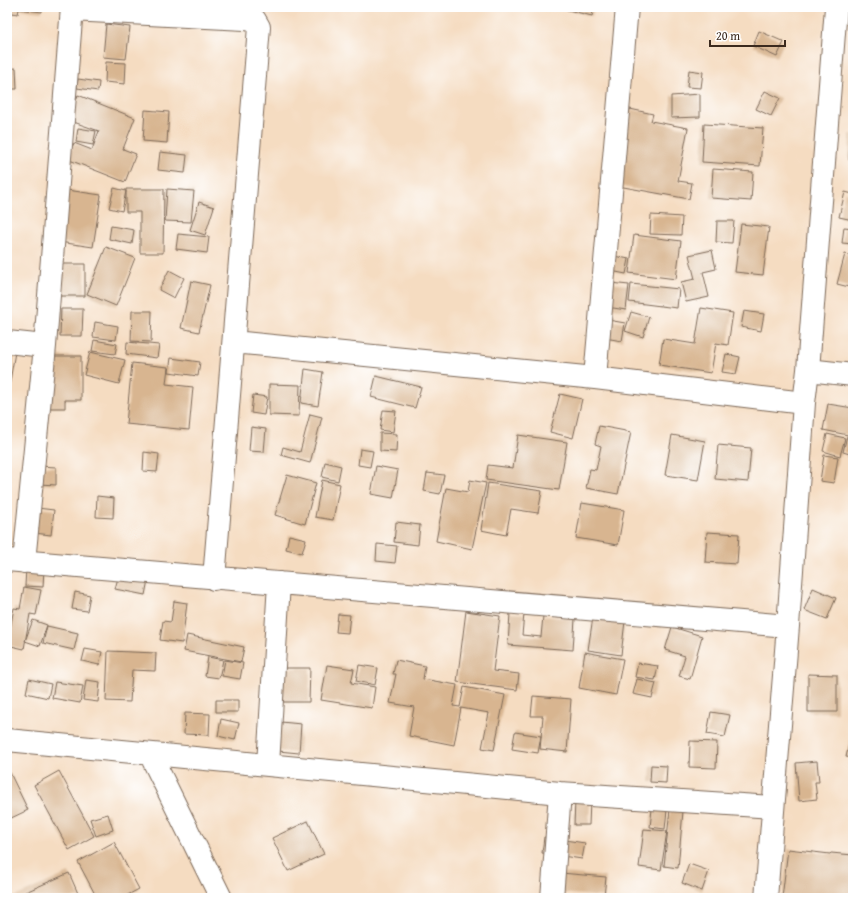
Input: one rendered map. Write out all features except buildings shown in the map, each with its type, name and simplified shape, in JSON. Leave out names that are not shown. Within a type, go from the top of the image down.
[{"type":"street","points":[[595,378],[628,7]]},
{"type":"street","points":[[766,898],[836,7]]},
{"type":"street","points":[[214,579],[259,27],[255,20],[246,19],[71,9],[45,346],[16,561],[214,579],[279,583],[788,626]]},
{"type":"street","points":[[7,342],[45,346]]},
{"type":"street","points":[[234,342],[595,378],[804,402]]},
{"type":"street","points":[[808,370],[853,375]]},
{"type":"street","points":[[268,765],[279,583]]},
{"type":"street","points":[[7,740],[560,793],[773,807]]},
{"type":"street","points":[[150,754],[221,898]]},
{"type":"street","points":[[552,898],[560,793]]}]
